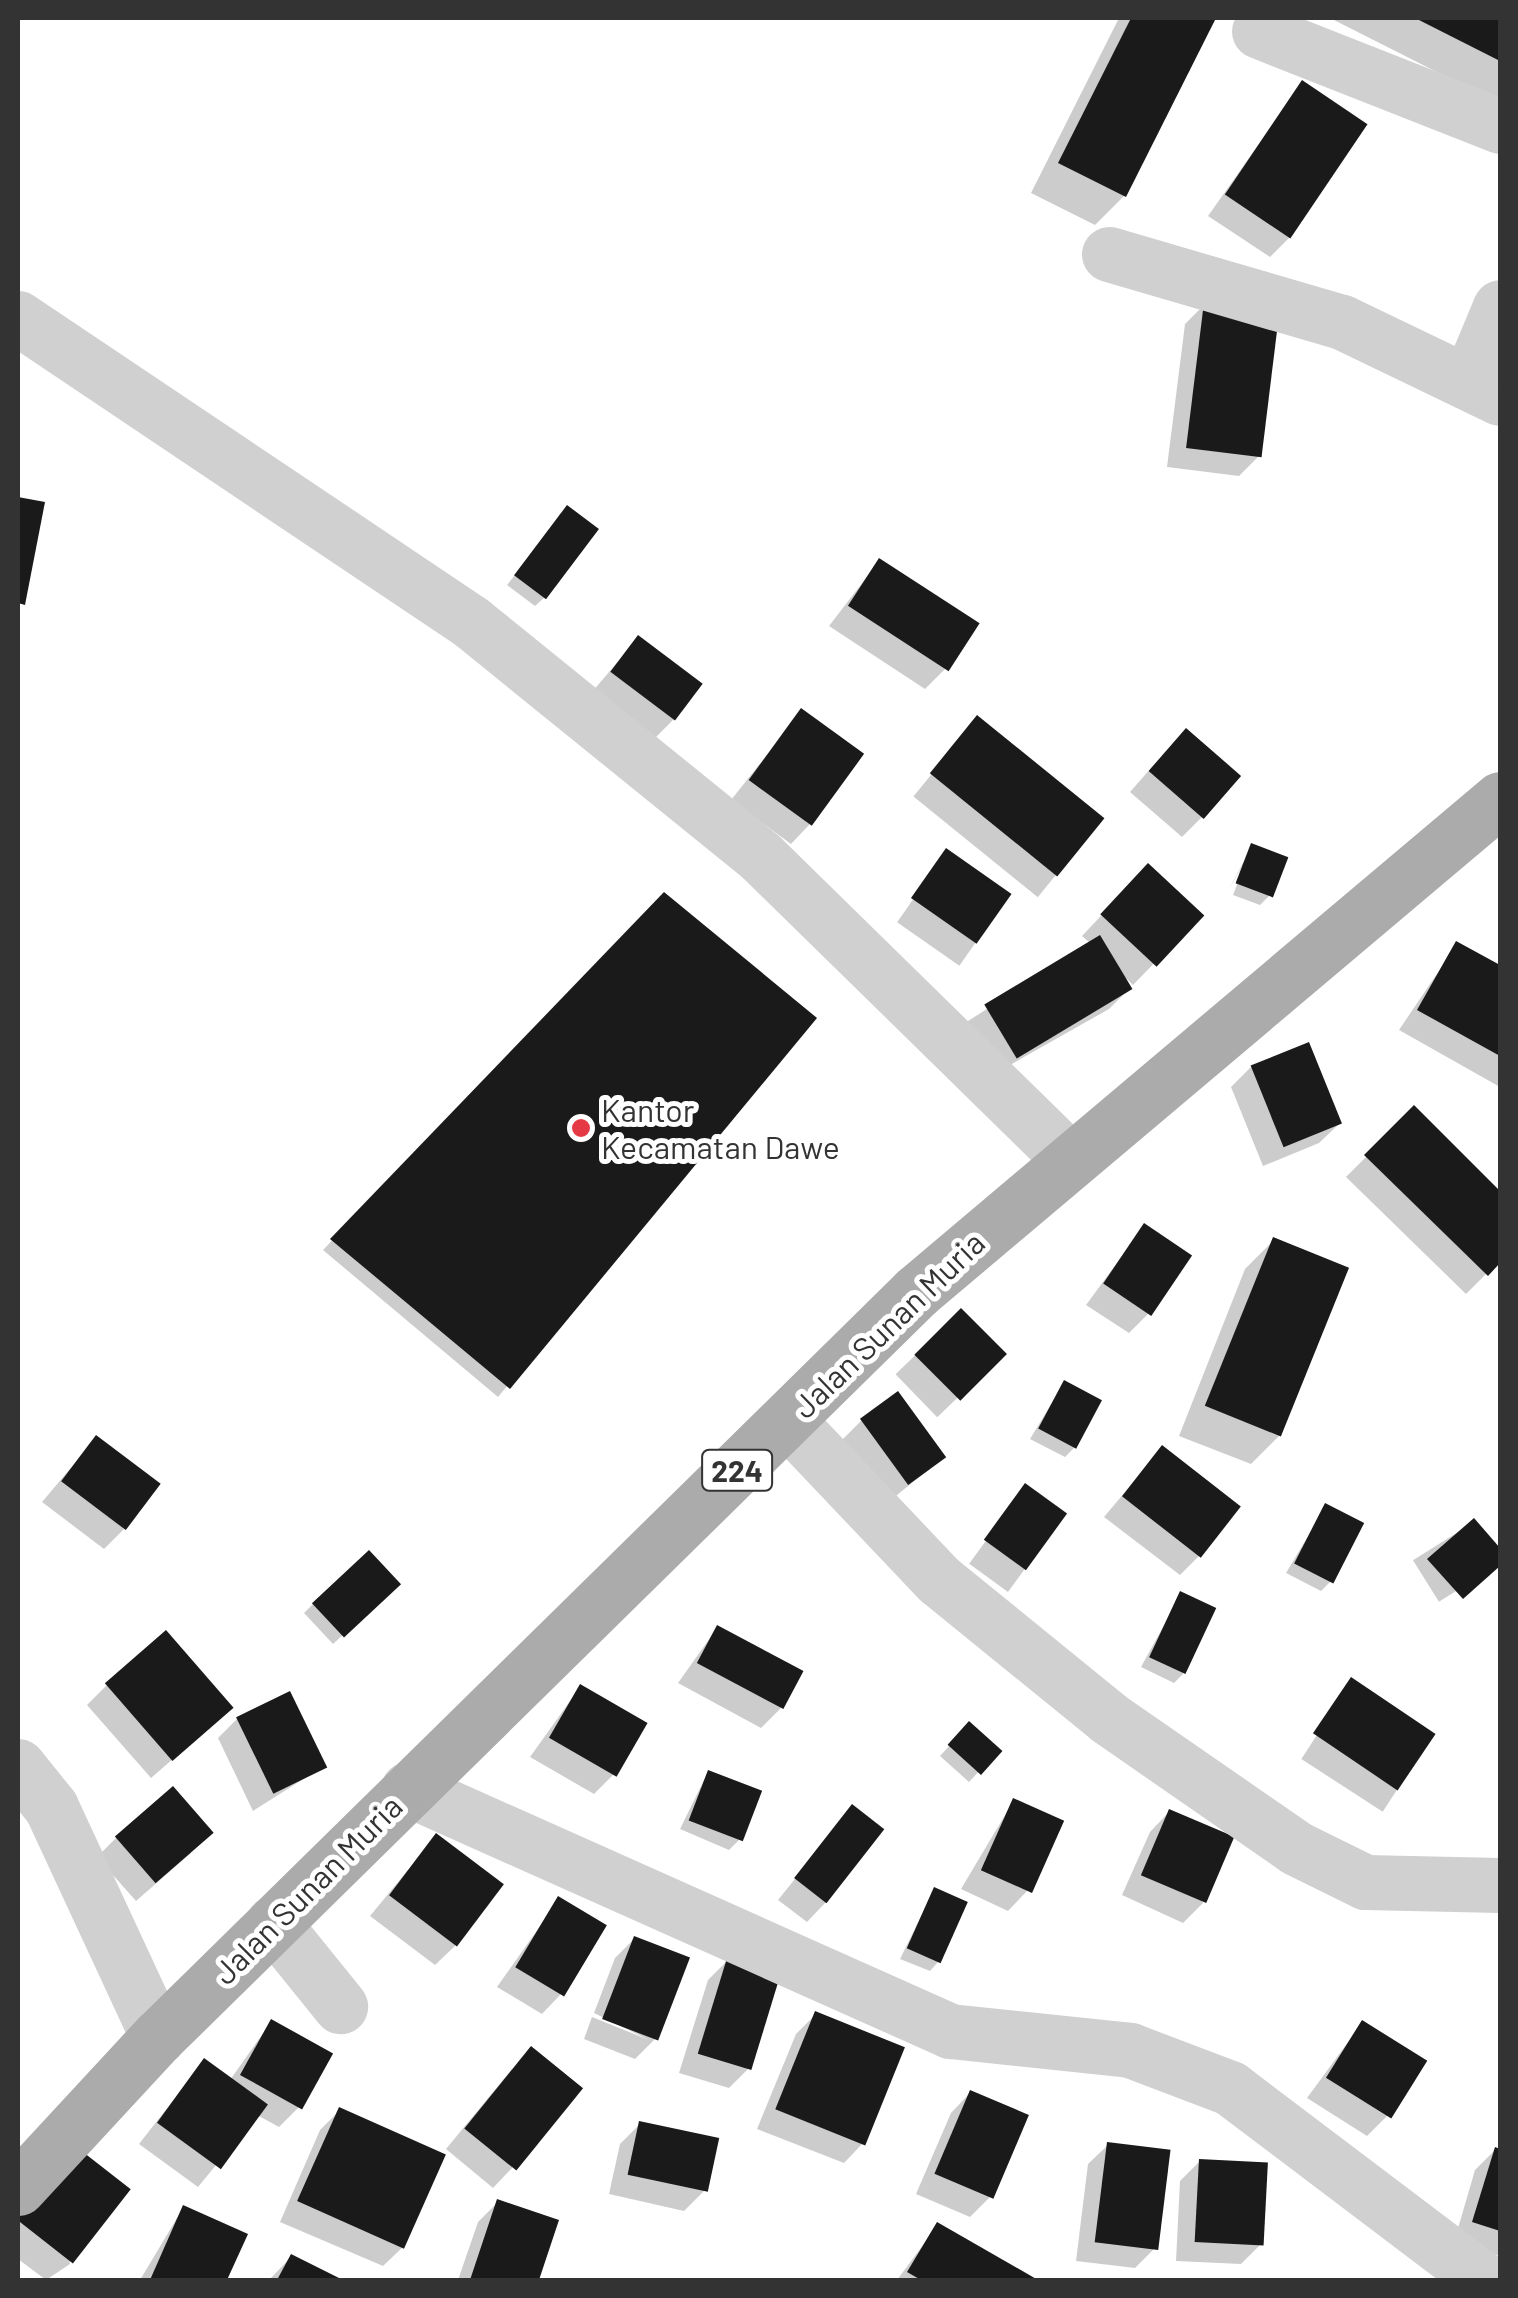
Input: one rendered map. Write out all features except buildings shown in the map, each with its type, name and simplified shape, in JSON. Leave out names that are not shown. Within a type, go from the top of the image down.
[{"type":"main road","name":"Jalan Sunan Muria","points":[[18,2188],[158,2037],[408,1789],[788,1420],[1067,1157],[1496,810]]},
{"type":"street","points":[[1259,31],[1500,126]]},
{"type":"street","points":[[1109,254],[1342,322],[1485,389],[1500,307]]},
{"type":"street","points":[[18,318],[471,622],[760,856],[1067,1157]]},
{"type":"street","points":[[788,1420],[939,1580],[1110,1720],[1296,1848],[1364,1882],[1500,1885]]},
{"type":"street","points":[[18,1766],[51,1806],[158,2037]]},
{"type":"street","points":[[408,1789],[950,2031],[1130,2050],[1230,2088],[1484,2280]]},
{"type":"street","points":[[273,1923],[340,2006]]},
{"type":"place","name":"Kantor Kecamatan Dawe","points":[[581,1128]]}]
